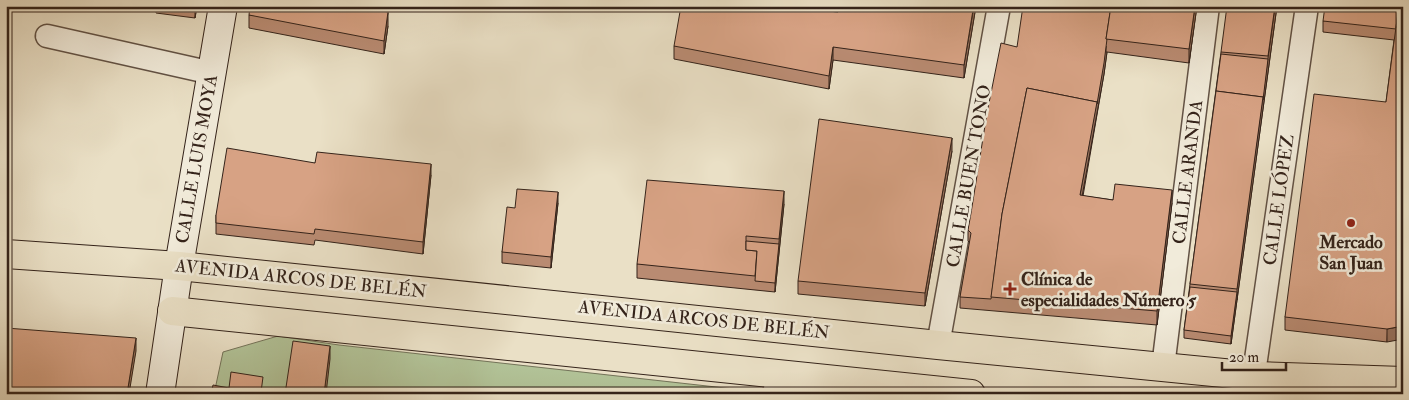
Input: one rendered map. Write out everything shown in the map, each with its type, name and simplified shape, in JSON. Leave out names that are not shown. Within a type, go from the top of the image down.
[{"type":"main road","name":"AVENIDA ARCOS DE BELÉN","points":[[6,254],[178,266],[1164,367],[1253,385],[1403,381]]},
{"type":"main road","points":[[172,311],[776,384],[971,394]]},
{"type":"street","name":"CALLE LUIS MOYA","points":[[160,394],[178,266],[223,6]]},
{"type":"street","name":"CALLE BUEN TONO","points":[[938,345],[999,6]]},
{"type":"street","name":"CALLE ARANDA","points":[[1164,367],[1208,6]]},
{"type":"street","name":"CALLE LÓPEZ","points":[[1253,385],[1307,6]]},
{"type":"street","points":[[47,36],[212,73]]},
{"type":"green space","points":[[278,336],[339,345],[761,392],[761,394],[263,394],[263,390],[214,394],[223,352]]},
{"type":"building","points":[[250,6],[353,6],[388,12],[384,41],[249,15]]},
{"type":"building","points":[[681,6],[818,6],[818,10],[838,12],[839,6],[951,6],[973,10],[964,65],[833,47],[829,76],[674,46]]},
{"type":"building","points":[[819,6],[839,6],[838,12],[818,10]]},
{"type":"building","points":[[951,6],[974,6],[973,12],[973,10]]},
{"type":"building","points":[[1023,6],[1111,6],[1097,104],[1097,102],[1027,88],[1002,214],[991,299],[960,297],[971,233],[968,230],[987,113],[1001,43],[1017,47]]},
{"type":"building","points":[[1111,6],[1195,6],[1189,49],[1106,39]]},
{"type":"building","points":[[1227,6],[1275,6],[1268,56],[1221,52]]},
{"type":"building","points":[[1325,6],[1398,6],[1396,29],[1323,21]]},
{"type":"building","points":[[1399,6],[1403,6],[1403,28],[1396,27]]},
{"type":"building","name":"Mercado San Juan","points":[[1396,27],[1403,28],[1403,326],[1387,329],[1285,317],[1314,94],[1386,102]]},
{"type":"building","points":[[1221,54],[1268,59],[1263,100],[1263,97],[1216,91]]},
{"type":"building","points":[[1027,88],[1097,102],[1080,195],[1113,200],[1115,184],[1172,190],[1157,311],[991,297],[1002,214]]},
{"type":"building","points":[[1216,91],[1263,97],[1237,289],[1190,284]]},
{"type":"building","points":[[819,119],[952,138],[925,293],[798,281]]},
{"type":"building","points":[[227,148],[315,163],[317,152],[431,164],[423,242],[315,229],[314,234],[216,223]]},
{"type":"building","points":[[647,180],[784,191],[779,239],[746,236],[746,250],[757,251],[755,276],[637,264]]},
{"type":"building","points":[[517,189],[558,192],[551,257],[502,252],[507,207],[515,208]]},
{"type":"building","points":[[746,241],[779,244],[775,283],[755,281],[757,251],[746,250]]},
{"type":"building","points":[[1190,287],[1237,292],[1231,336],[1184,330]]},
{"type":"building","points":[[6,328],[136,338],[127,394],[6,394]]},
{"type":"building","points":[[293,341],[330,346],[324,394],[285,394]]},
{"type":"building","points":[[231,372],[263,377],[261,392],[268,394],[211,394],[213,385],[229,388]]},
{"type":"place","name":"Mercado San Juan","points":[[1351,223]]},
{"type":"place","name":"Clínica de especialidades Número 5","points":[[1010,289]]}]
